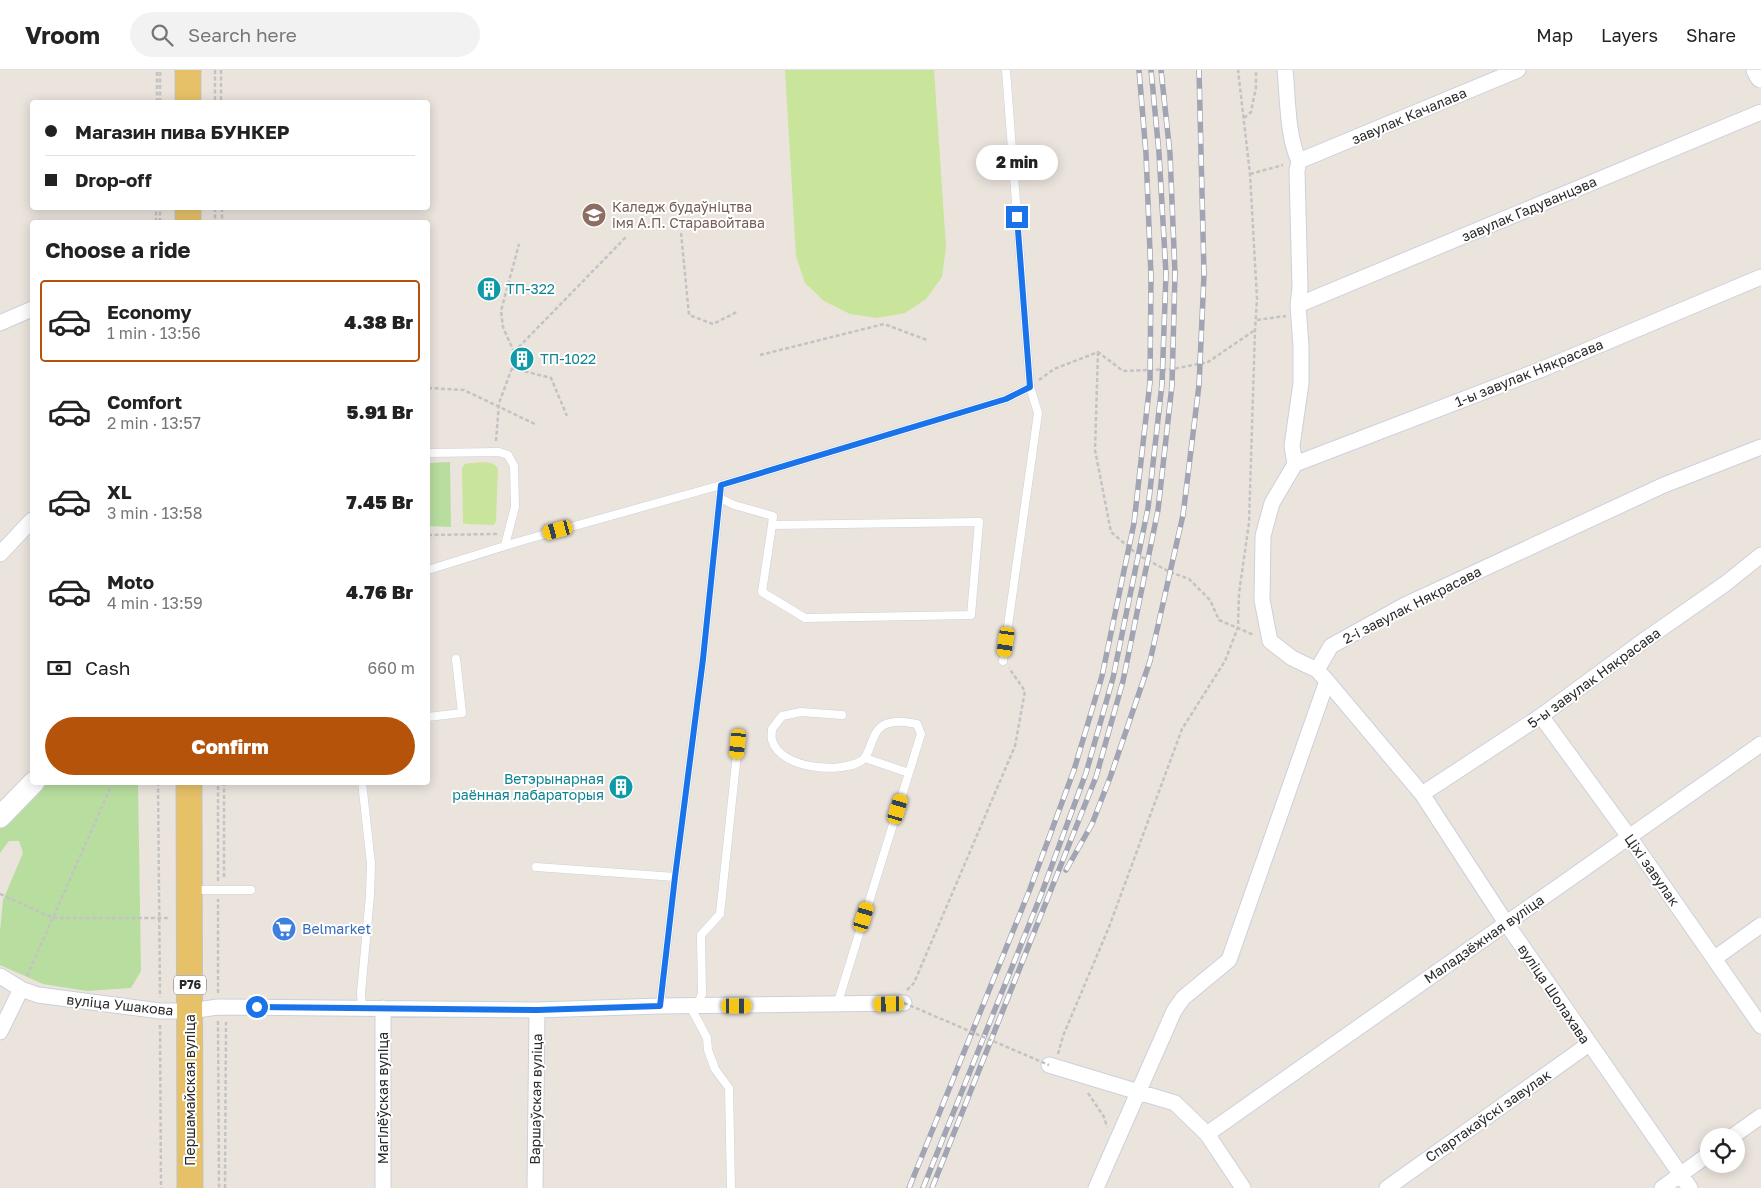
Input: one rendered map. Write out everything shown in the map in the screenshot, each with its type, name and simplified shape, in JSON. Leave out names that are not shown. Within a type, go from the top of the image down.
[{"type":"main road","points":[[188,70],[188,100]]},
{"type":"main road","points":[[1757,70],[1761,77]]},
{"type":"main road","points":[[0,817],[31,785]]},
{"type":"main road","name":"Першамайская вуліца","points":[[189,785],[190,1188]]},
{"type":"street","points":[[1285,70],[1292,136],[1295,153],[1299,161],[1297,171],[1300,288],[1298,305],[1301,383],[1292,446],[1295,464],[1272,503],[1263,536],[1262,600],[1270,641],[1292,658],[1322,675]]},
{"type":"street","name":"завулак Качалава","points":[[1299,161],[1518,70]]},
{"type":"street","name":"завулак Гадуванцэва","points":[[1298,305],[1761,112]]},
{"type":"street","name":"1-ы завулак Някрасава","points":[[1295,464],[1540,370],[1761,278]]},
{"type":"street","points":[[0,323],[30,310]]},
{"type":"street","name":"2-і завулак Някрасава","points":[[1096,1188],[1174,1011],[1183,998],[1229,960],[1331,646],[1405,605],[1664,486],[1761,447]]},
{"type":"street","points":[[0,554],[30,522]]},
{"type":"street","name":"5-ы завулак Някрасава","points":[[1422,794],[1541,716],[1725,584],[1761,555]]},
{"type":"street","name":"вуліца Шолахава","points":[[1322,675],[1422,794],[1506,923],[1690,1188]]},
{"type":"street","name":"Ціхі завулак","points":[[1541,716],[1630,838],[1761,1026]]},
{"type":"street","name":"Маладзёжная вуліца","points":[[1207,1134],[1761,744]]},
{"type":"street","points":[[1714,958],[1761,925]]},
{"type":"street","name":"вуліца Ушакова","points":[[0,976],[21,989],[38,995],[160,1011],[190,1011],[222,1007],[537,1010],[660,1006],[837,1005],[903,999]]},
{"type":"street","points":[[0,1032],[21,989]]},
{"type":"street","name":"Магілёўская вуліца","points":[[383,1008],[384,1188]]},
{"type":"street","name":"Варшаўская вуліца","points":[[535,1188],[537,1010]]},
{"type":"street","name":"Спартакаўскі завулак","points":[[1387,1188],[1589,1044]]},
{"type":"street","points":[[1052,1066],[1175,1103],[1207,1134],[1242,1188]]},
{"type":"street","points":[[1744,1128],[1761,1116]]},
{"type":"street","points":[[1662,1188],[1700,1161]]},
{"type":"lane","points":[[1003,661],[1038,413],[1030,387],[1006,70]]},
{"type":"lane","points":[[430,569],[505,545],[721,485],[1006,399],[1030,387]]},
{"type":"lane","points":[[430,453],[495,452],[508,455],[514,466],[515,507],[505,545]]},
{"type":"lane","points":[[660,1006],[703,659],[721,485]]},
{"type":"lane","points":[[720,498],[734,505],[773,516],[762,592],[805,618],[971,615],[979,522],[772,525]]},
{"type":"lane","points":[[430,717],[462,713],[456,658]]},
{"type":"lane","points":[[837,1005],[921,734],[917,724],[898,721],[884,724],[873,738],[865,758],[862,761],[844,767],[818,767],[795,763],[783,755],[772,741],[772,728],[782,716],[802,712],[842,715]]},
{"type":"lane","points":[[731,1188],[729,1088],[715,1069],[708,1050],[707,1038],[694,1006],[702,994],[700,936],[720,914],[738,744]]},
{"type":"lane","points":[[865,758],[909,773]]},
{"type":"lane","points":[[362,785],[371,864],[361,993],[362,1008]]},
{"type":"lane","points":[[536,867],[675,877]]},
{"type":"lane","points":[[190,890],[251,890]]},
{"type":"path","points":[[158,70],[158,100]]},
{"type":"path","points":[[215,70],[215,100]]},
{"type":"path","points":[[221,70],[221,100]]},
{"type":"path","points":[[1003,661],[1026,691],[1015,746],[914,983],[903,999],[1052,1066],[1109,928],[1182,729],[1225,661],[1238,627],[1239,593],[1249,523],[1257,299],[1250,174],[1238,70]]},
{"type":"path","points":[[1244,118],[1251,112],[1256,87],[1256,70]]},
{"type":"path","points":[[1250,174],[1299,161]]},
{"type":"path","points":[[681,233],[690,315],[713,324],[736,312]]},
{"type":"path","points":[[514,352],[626,237]]},
{"type":"path","points":[[495,452],[499,407],[512,368],[514,352],[503,327],[501,311],[519,244]]},
{"type":"path","points":[[1257,320],[1288,316],[1298,305]]},
{"type":"path","points":[[760,355],[884,324],[927,340]]},
{"type":"path","points":[[1098,352],[1123,371],[1173,369],[1208,362],[1255,330]]},
{"type":"path","points":[[1030,387],[1054,369],[1098,352]]},
{"type":"path","points":[[1098,352],[1095,450],[1111,532],[1138,555],[1170,572],[1189,579],[1210,600],[1219,620],[1270,641]]},
{"type":"path","points":[[512,368],[551,378],[567,416]]},
{"type":"path","points":[[430,388],[464,390],[538,425]]},
{"type":"path","points":[[430,535],[508,534]]},
{"type":"path","points":[[21,989],[111,785]]},
{"type":"path","points":[[158,785],[161,1188]]},
{"type":"path","points":[[218,785],[221,890]]},
{"type":"path","points":[[224,785],[221,890],[218,918],[222,1007],[225,1188]]},
{"type":"path","points":[[0,894],[53,918],[171,918]]},
{"type":"path","points":[[212,918],[218,918]]},
{"type":"path","points":[[219,1188],[222,1007]]},
{"type":"path","points":[[1074,1072],[1104,1117],[1113,1148]]},
{"type":"green space","points":[[785,70],[934,70],[946,247],[942,277],[926,299],[905,313],[877,318],[850,314],[824,301],[805,283],[796,256]]},
{"type":"green space","points":[[450,462],[451,527],[430,526],[430,463]]},
{"type":"green space","points":[[489,463],[498,469],[496,521],[494,525],[463,523],[462,468],[465,464]]},
{"type":"green space","points":[[42,785],[138,785],[141,971],[131,988],[87,991],[43,984],[0,965],[0,931],[3,900],[23,853],[19,841],[9,841],[0,853],[0,827]]},
{"type":"railway","points":[[909,1188],[1030,889],[1074,770],[1102,676],[1134,523],[1150,382],[1151,276],[1146,154],[1139,70]]},
{"type":"railway","points":[[923,1188],[1041,895],[1086,773],[1113,678],[1148,508],[1162,384],[1166,274],[1159,153],[1151,70]]},
{"type":"railway","points":[[932,1188],[1096,777],[1123,681],[1158,510],[1172,385],[1175,273],[1170,154],[1161,70]]},
{"type":"railway","points":[[1066,870],[1092,824],[1150,661],[1183,515],[1199,385],[1204,275],[1199,70]]},
{"type":"place","name":"Каледж будаўніцтва імя А.П. Старавойтава","points":[[594,215]]},
{"type":"place","name":"ТП-322","points":[[489,289]]},
{"type":"place","name":"ТП-1022","points":[[522,359]]},
{"type":"place","name":"Ветэрынарная раённая лабараторыя","points":[[621,787]]},
{"type":"place","name":"Belmarket","points":[[284,929]]},
{"type":"route","points":[[257,1007],[537,1010],[660,1006],[703,659],[721,485],[1006,399],[1030,387],[1017,217]]}]
